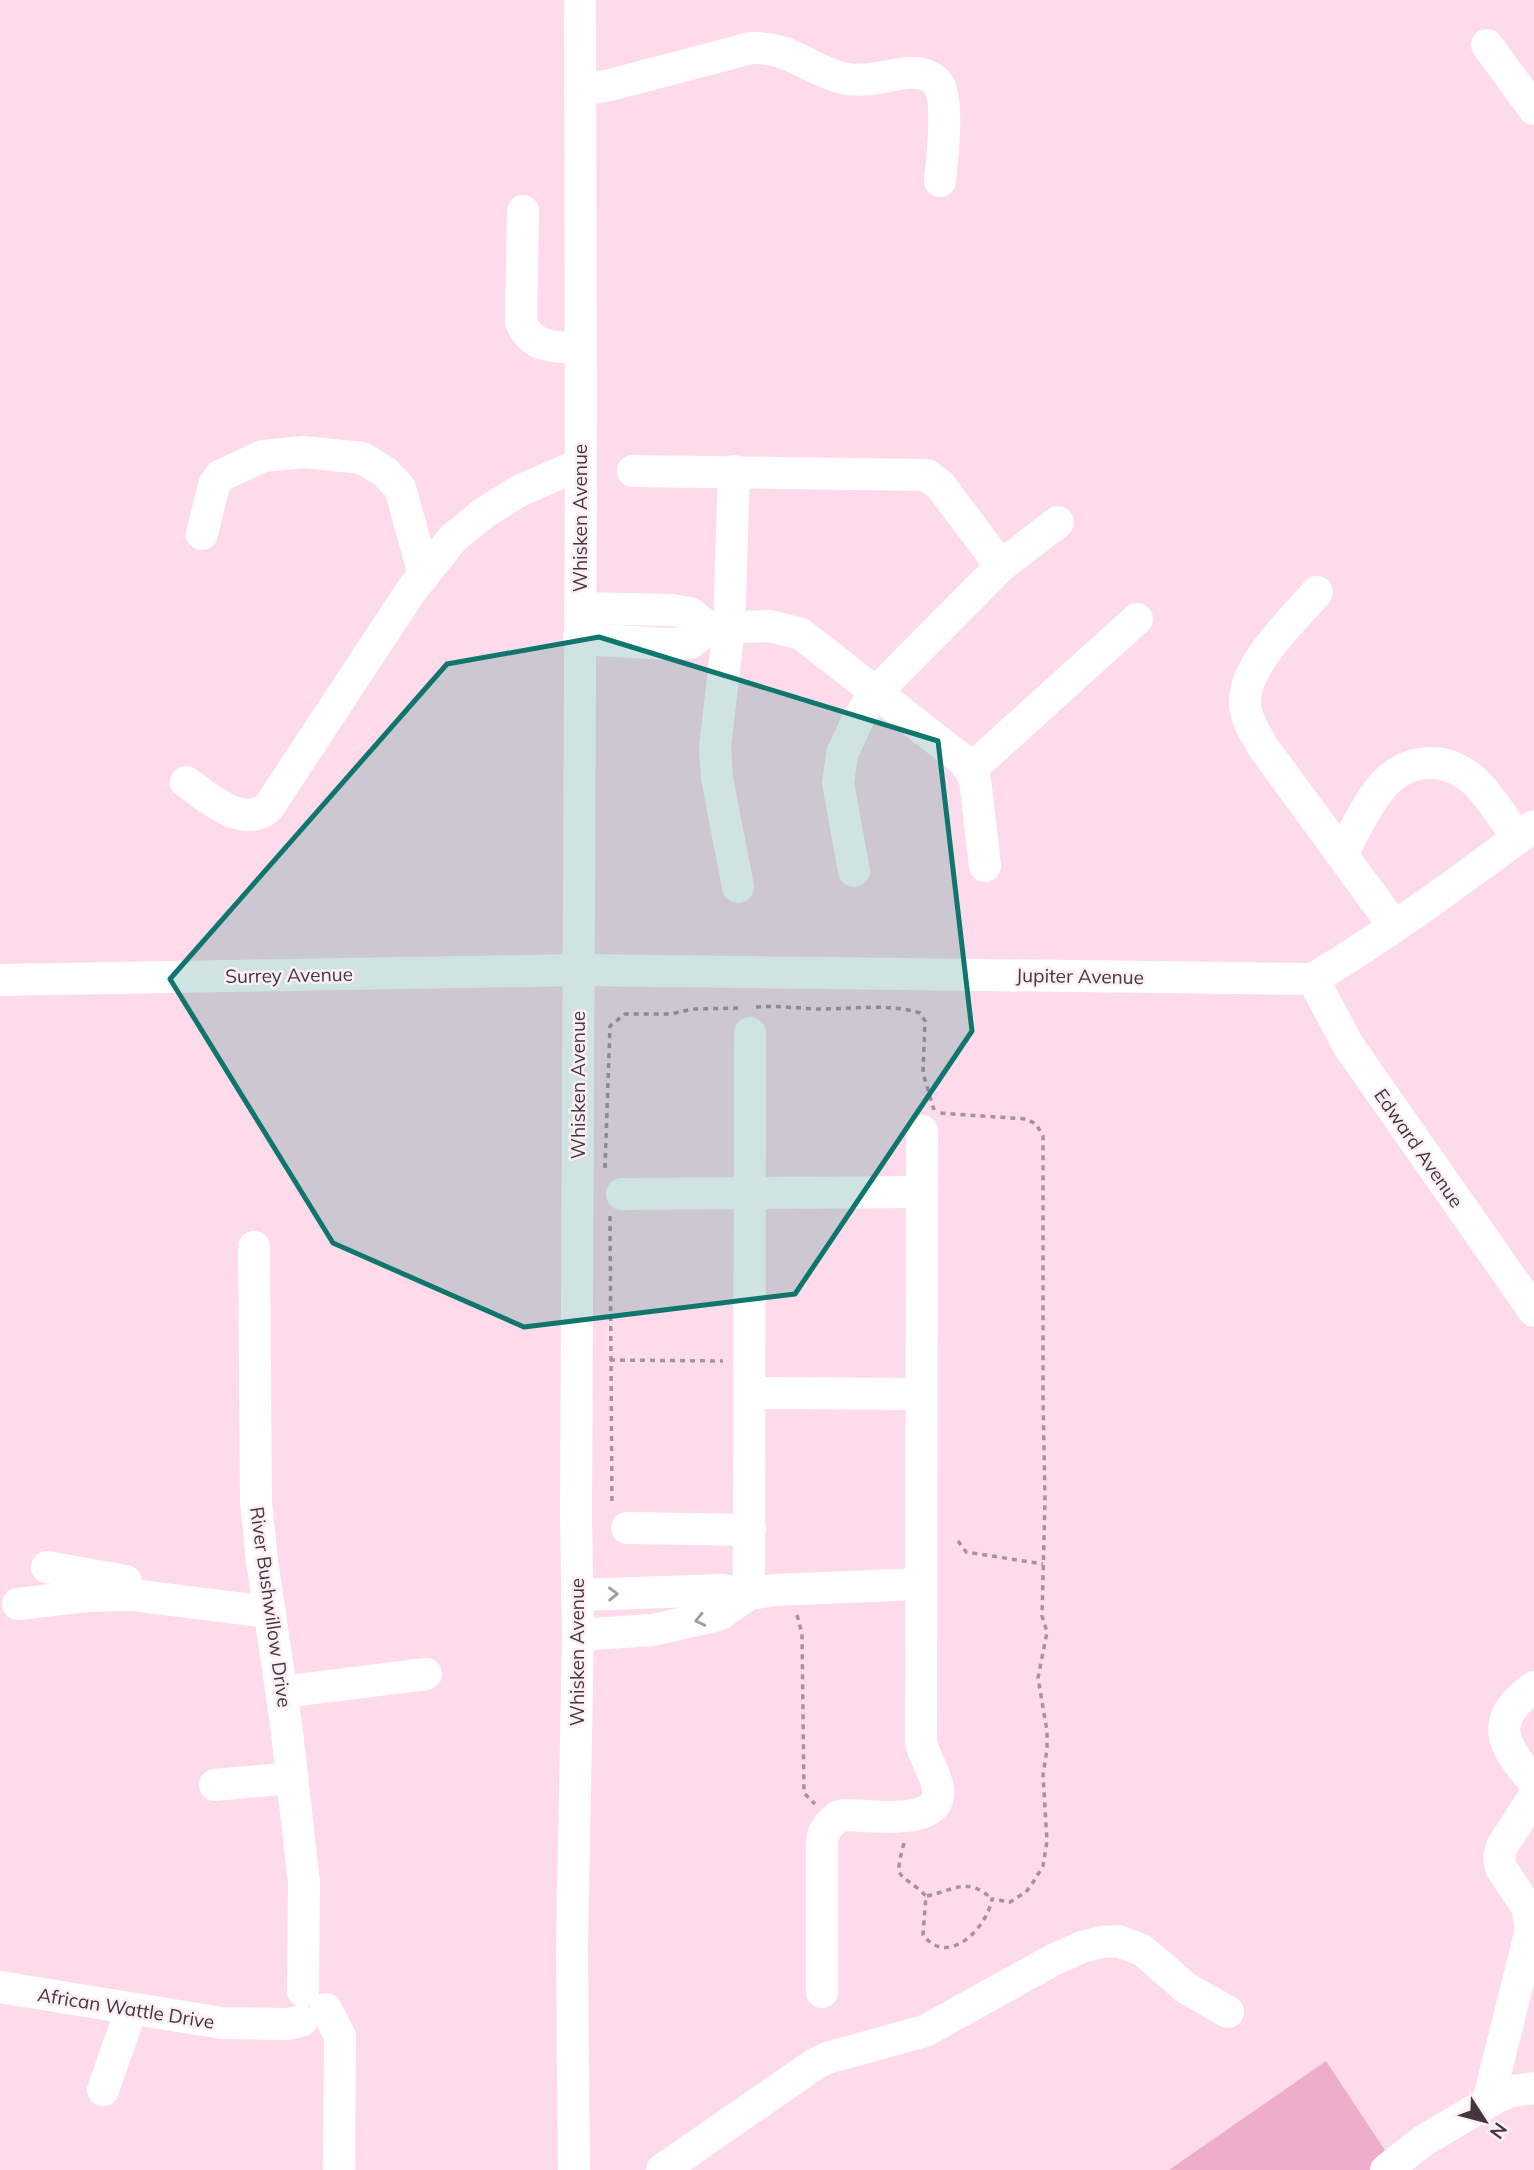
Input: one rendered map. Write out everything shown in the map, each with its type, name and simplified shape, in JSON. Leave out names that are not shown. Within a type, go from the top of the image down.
[{"type":"street","name":"Whisken Avenue","points":[[574,2170],[572,1947],[578,1635],[580,0]]},
{"type":"street","points":[[1487,45],[1534,109]]},
{"type":"street","points":[[580,90],[610,85],[751,48],[783,51],[841,78],[865,79],[908,73],[926,74],[938,83],[942,92],[944,141],[940,181]]},
{"type":"street","points":[[523,211],[521,322],[527,336],[537,343],[580,349]]},
{"type":"street","points":[[202,534],[214,485],[220,477],[252,461],[263,456],[303,452],[362,458],[385,472],[400,488],[424,575]]},
{"type":"street","points":[[186,782],[233,813],[249,816],[260,814],[268,807],[424,575],[453,538],[484,513],[519,491],[581,464]]},
{"type":"street","points":[[634,471],[927,475],[940,485],[1001,566]]},
{"type":"street","points":[[734,471],[719,628],[715,747],[717,778],[737,887]]},
{"type":"street","points":[[855,871],[838,783],[842,754],[859,717],[877,691],[1001,566],[1058,522]]},
{"type":"street","points":[[1317,592],[1260,660],[1247,685],[1245,703],[1250,724],[1263,747],[1394,926]]},
{"type":"street","points":[[580,623],[638,609],[672,610],[690,614],[719,628]]},
{"type":"street","points":[[635,642],[638,609]]},
{"type":"street","points":[[970,770],[1137,619]]},
{"type":"street","points":[[580,623],[635,642],[668,644],[690,643],[719,628],[771,626],[801,634],[964,761],[975,779],[985,866]]},
{"type":"street","points":[[1313,979],[1362,949],[1526,832],[1473,780],[1454,766],[1432,761],[1413,765],[1393,775],[1377,792],[1342,854]]},
{"type":"street","name":"Jupiter Avenue","points":[[578,970],[1313,979]]},
{"type":"street","name":"Surrey Avenue","points":[[0,979],[578,970]]},
{"type":"street","name":"Edward Avenue","points":[[1313,979],[1348,1045],[1534,1311]]},
{"type":"street","points":[[749,1594],[750,1033]]},
{"type":"street","points":[[822,1992],[824,1832],[837,1817],[905,1816],[930,1811],[938,1798],[936,1781],[921,1743],[922,1131]]},
{"type":"street","points":[[622,1194],[922,1192]]},
{"type":"street","name":"River Bushwillow Drive","points":[[254,1247],[256,1502],[304,1882],[321,1965],[309,2007]]},
{"type":"street","points":[[750,1393],[921,1394]]},
{"type":"street","points":[[627,1528],[750,1530]]},
{"type":"street","points":[[47,1567],[268,1603]]},
{"type":"street","points":[[577,1595],[723,1590],[749,1594],[797,1588],[920,1584]]},
{"type":"street","points":[[578,1635],[653,1630],[719,1615],[749,1594]]},
{"type":"street","points":[[18,1604],[88,1596],[132,1595],[268,1603]]},
{"type":"street","points":[[282,1692],[426,1674]]},
{"type":"street","points":[[1534,1687],[1516,1700],[1507,1714],[1504,1732],[1519,1762],[1534,1782]]},
{"type":"street","points":[[215,1785],[292,1778]]},
{"type":"street","points":[[1488,2102],[1531,1930],[1527,1907],[1501,1868],[1499,1857],[1502,1846],[1534,1797]]},
{"type":"street","points":[[662,2170],[815,2064],[925,2031],[1082,1947],[1118,1941],[1131,1945],[1154,1959],[1186,1988],[1228,2012]]},
{"type":"street","name":"African Wattle Drive","points":[[0,1987],[222,2023],[288,2024],[309,2007]]},
{"type":"street","points":[[309,2007],[342,2058],[338,2128],[339,2170]]},
{"type":"street","points":[[103,2090],[131,2010]]},
{"type":"street","points":[[1386,2170],[1423,2141],[1488,2102],[1511,2091],[1534,2088]]},
{"type":"path","points":[[767,1006],[886,1008],[920,1013],[925,1021],[923,1073],[934,1107],[934,1116],[942,1112],[1026,1119],[1036,1124],[1043,1136],[1045,1500],[1042,1616],[1047,1632],[1038,1678],[1047,1731],[1043,1775],[1046,1854],[1043,1866],[1026,1892],[1010,1902],[992,1899],[976,1887],[967,1886],[926,1896]]},
{"type":"path","points":[[610,1360],[750,1362]]},
{"type":"path","points":[[958,1541],[965,1552],[1043,1564]]},
{"type":"path","points":[[797,1588],[796,1617],[802,1634],[804,1793],[818,1807],[837,1817]]},
{"type":"path","points":[[905,1816],[904,1846],[897,1865],[898,1870],[901,1876],[926,1896]]},
{"type":"path","points":[[926,1896],[923,1935],[937,1947],[948,1948],[967,1941],[977,1931],[986,1919],[992,1899]]},
{"type":"highlighted area","points":[[599,637],[938,741],[972,1031],[795,1294],[524,1327],[333,1243],[170,979],[447,664]]},
{"type":"shaded area","points":[[1326,2061],[1388,2155],[1374,2170],[1169,2170]]}]
